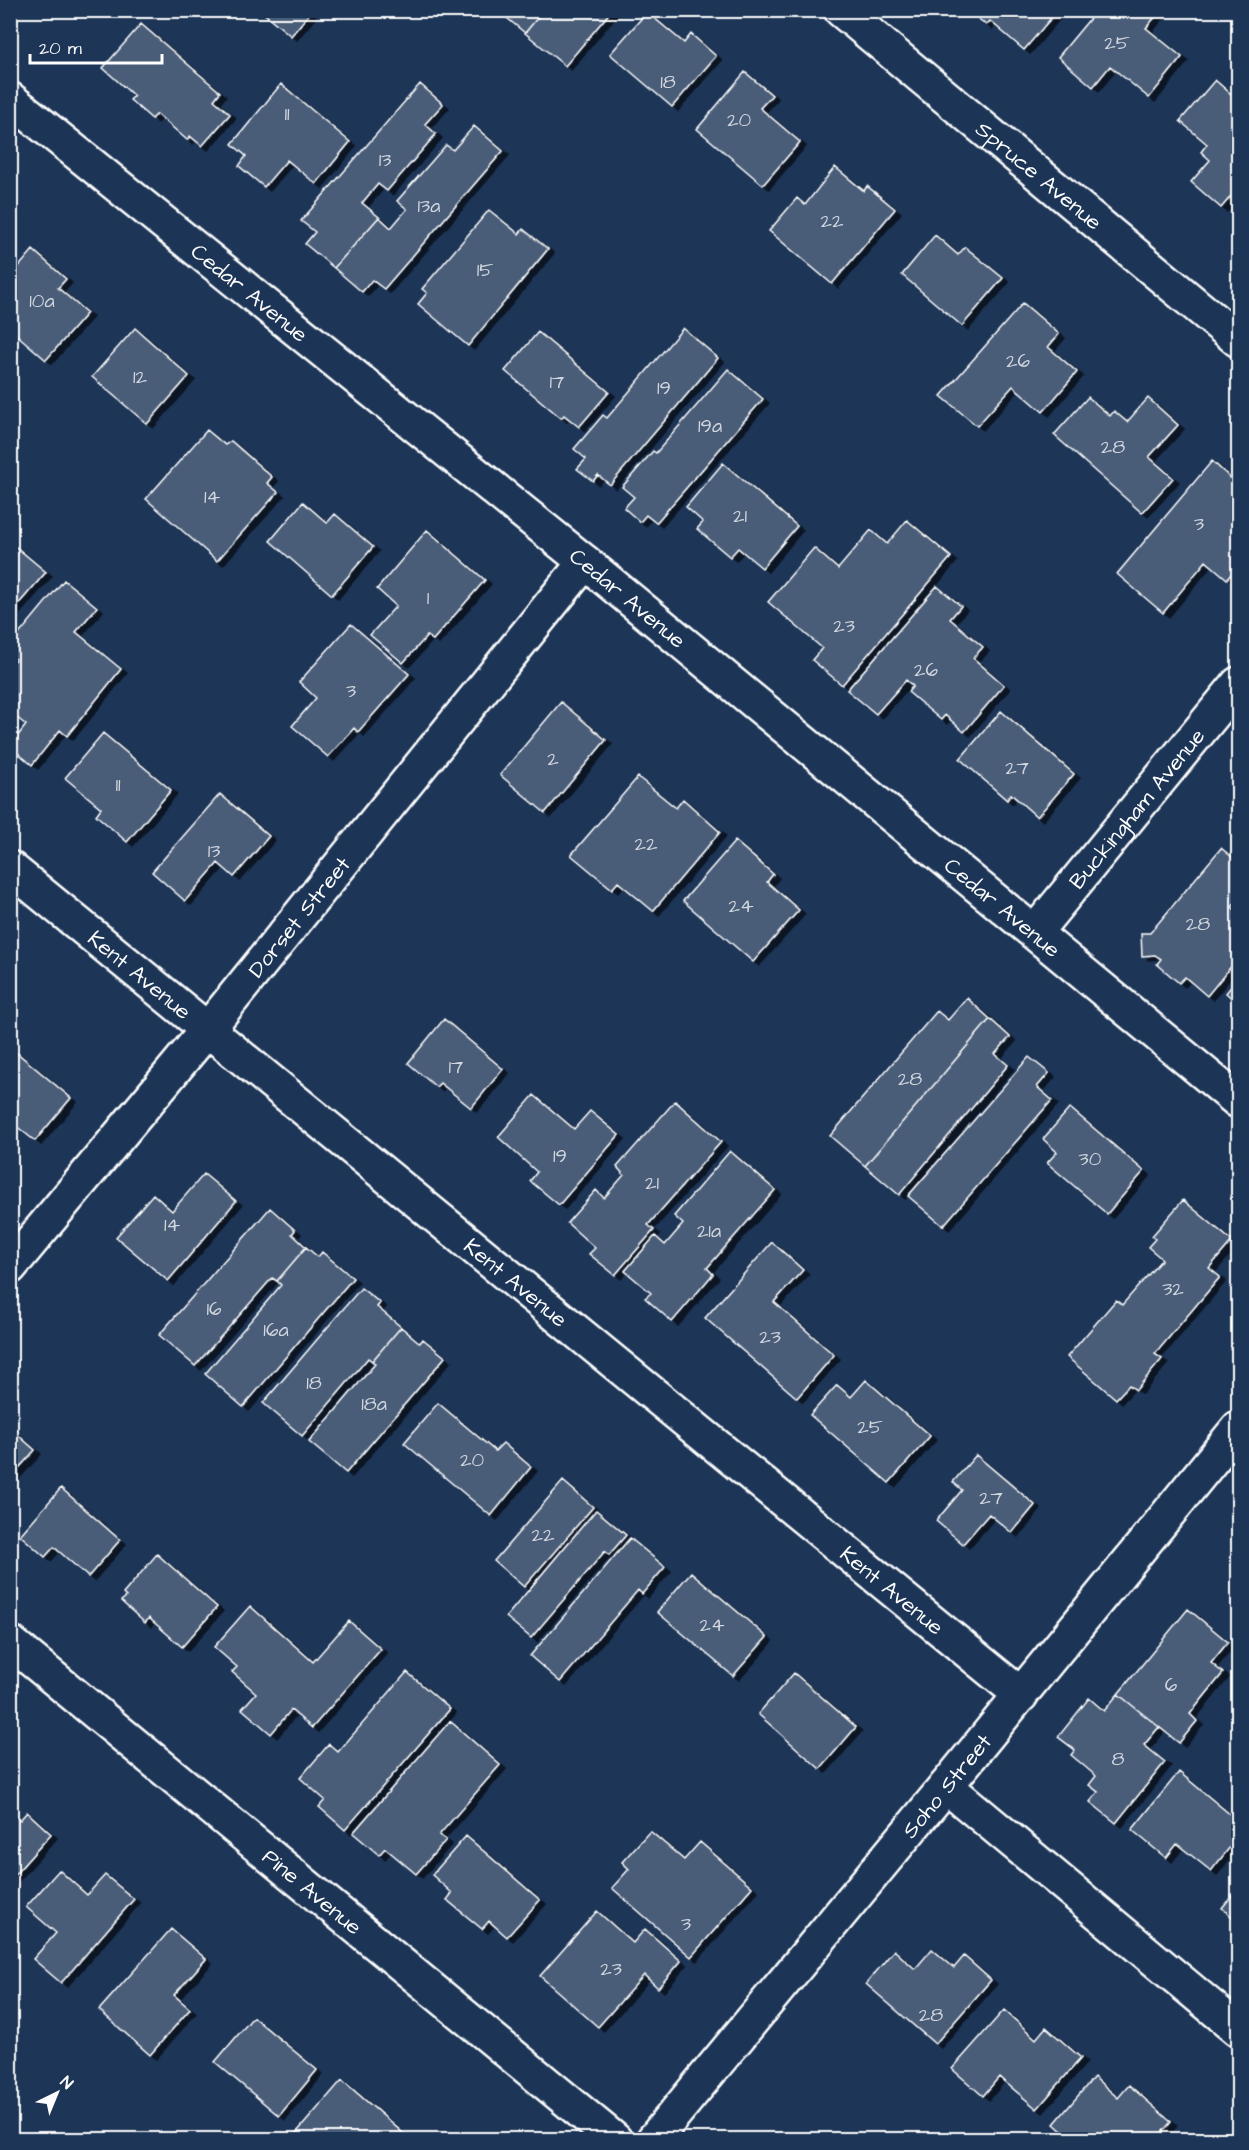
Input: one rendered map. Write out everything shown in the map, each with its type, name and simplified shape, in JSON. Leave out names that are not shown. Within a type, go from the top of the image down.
[{"type":"street","name":"Spruce Avenue","points":[[841,10],[1239,340]]},
{"type":"street","name":"Cedar Avenue","points":[[10,99],[585,562],[1239,1101]]},
{"type":"street","name":"Dorset Street","points":[[10,1268],[207,1030],[585,562]]},
{"type":"street","name":"Buckingham Avenue","points":[[1035,932],[1239,684]]},
{"type":"street","name":"Kent Avenue","points":[[10,868],[1021,1695]]},
{"type":"street","name":"Soho Street","points":[[653,2139],[1239,1428]]},
{"type":"street","name":"Pine Avenue","points":[[10,1642],[615,2139]]},
{"type":"street","points":[[946,1786],[1239,2029]]},
{"type":"building","points":[[260,10],[307,10],[310,13],[291,36]]},
{"type":"building","points":[[505,10],[544,10],[525,33],[502,14]]},
{"type":"building","points":[[544,10],[612,10],[565,66],[525,33]]},
{"type":"building","points":[[968,10],[1058,10],[1024,50],[990,21],[986,25]]},
{"type":"building","points":[[1097,10],[1161,10],[1146,28],[1182,57],[1149,98],[1110,66],[1093,87],[1058,57]]},
{"type":"building","points":[[647,12],[684,43],[691,34],[716,56],[672,107],[610,54]]},
{"type":"building","points":[[141,24],[220,92],[214,100],[230,114],[202,146],[190,136],[187,140],[157,114],[152,119],[130,100],[134,96],[103,68]]},
{"type":"building","points":[[745,72],[772,95],[760,108],[800,142],[763,185],[697,129]]},
{"type":"building","points":[[1215,80],[1238,100],[1238,188],[1221,208],[1191,182],[1210,160],[1201,152],[1207,144],[1180,121]]},
{"type":"building","points":[[281,84],[350,142],[316,184],[287,160],[264,187],[239,166],[246,156],[232,144]]},
{"type":"building","points":[[420,84],[443,104],[425,124],[436,134],[387,191],[378,184],[362,203],[379,217],[334,268],[305,244],[315,232],[301,221]]},
{"type":"building","points":[[474,126],[503,151],[384,289],[372,280],[362,292],[334,268],[379,217],[391,228],[407,209],[397,201],[446,145],[453,150]]},
{"type":"building","points":[[835,167],[864,191],[867,186],[895,209],[832,284],[769,231],[797,198],[805,205]]},
{"type":"building","points":[[489,210],[519,234],[523,229],[548,249],[468,346],[418,304],[427,293],[422,289]]},
{"type":"building","points":[[935,235],[958,255],[965,247],[1003,278],[962,326],[902,275]]},
{"type":"building","points":[[33,250],[66,279],[58,288],[87,313],[46,360],[10,329],[10,277]]},
{"type":"building","points":[[1023,303],[1059,334],[1048,347],[1077,372],[1043,412],[1013,386],[977,426],[941,396]]},
{"type":"building","points":[[135,328],[189,376],[147,424],[92,377]]},
{"type":"building","points":[[683,328],[718,358],[610,485],[598,475],[593,481],[577,469],[586,459],[574,449],[603,415],[607,418]]},
{"type":"building","points":[[538,332],[609,392],[579,427],[564,415],[561,418],[505,371]]},
{"type":"building","points":[[728,369],[763,399],[656,523],[646,515],[640,522],[624,508],[634,497],[622,487],[653,451],[656,453]]},
{"type":"building","points":[[1088,397],[1110,416],[1114,411],[1127,422],[1148,398],[1178,425],[1149,457],[1173,478],[1142,513],[1054,435]]},
{"type":"building","points":[[207,430],[225,445],[231,441],[272,477],[267,483],[278,492],[217,561],[146,499]]},
{"type":"building","points":[[1212,461],[1238,485],[1238,566],[1227,579],[1206,561],[1163,613],[1117,574]]},
{"type":"building","points":[[723,463],[797,526],[762,568],[738,548],[730,557],[697,529],[703,522],[686,507]]},
{"type":"building","points":[[303,502],[327,523],[335,514],[373,547],[332,595],[270,541]]},
{"type":"building","points":[[907,520],[951,557],[842,685],[812,660],[822,648],[768,602],[814,548],[838,569],[871,530],[887,544]]},
{"type":"building","points":[[427,530],[485,580],[433,640],[427,636],[403,663],[370,635],[396,606],[377,589]]},
{"type":"building","points":[[10,542],[46,572],[10,614]]},
{"type":"building","points":[[64,580],[97,607],[76,632],[121,669],[67,736],[60,730],[32,765],[10,746],[26,725],[10,712],[10,665],[16,659],[10,655],[10,645]]},
{"type":"building","points":[[937,586],[961,606],[950,619],[983,647],[973,658],[1004,685],[964,732],[945,715],[941,720],[908,692],[913,686],[906,680],[876,714],[847,690]]},
{"type":"building","points":[[351,624],[409,674],[358,732],[354,728],[328,757],[292,726],[316,698],[299,682]]},
{"type":"building","points":[[561,702],[606,740],[545,813],[500,775]]},
{"type":"building","points":[[1001,711],[1074,774],[1037,817],[1011,794],[1007,800],[960,759]]},
{"type":"building","points":[[103,733],[171,790],[127,842],[96,815],[101,808],[65,778]]},
{"type":"building","points":[[638,777],[676,808],[683,799],[720,832],[653,911],[618,882],[612,889],[571,855]]},
{"type":"building","points":[[220,794],[269,836],[234,877],[218,863],[185,901],[152,872]]},
{"type":"building","points":[[735,841],[773,874],[767,882],[799,910],[753,962],[683,901]]},
{"type":"building","points":[[1221,848],[1238,862],[1238,900],[1232,907],[1238,913],[1238,958],[1207,996],[1185,977],[1179,983],[1157,964],[1161,959],[1155,955],[1142,956],[1141,933],[1150,933]]},
{"type":"building","points":[[1238,978],[1238,1004],[1226,993]]},
{"type":"building","points":[[967,998],[990,1019],[865,1166],[830,1136],[937,1011],[948,1020]]},
{"type":"building","points":[[444,1019],[503,1069],[471,1108],[440,1083],[436,1087],[408,1063]]},
{"type":"building","points":[[990,1019],[1010,1037],[995,1054],[1008,1065],[899,1195],[865,1166]]},
{"type":"building","points":[[10,1047],[71,1098],[35,1141],[10,1121]]},
{"type":"building","points":[[1029,1057],[1049,1073],[1037,1087],[1052,1100],[943,1226],[908,1196]]},
{"type":"building","points":[[534,1095],[574,1129],[590,1111],[619,1135],[559,1205],[530,1181],[537,1172],[498,1137]]},
{"type":"building","points":[[675,1101],[721,1142],[648,1225],[654,1230],[615,1275],[589,1254],[595,1248],[567,1223],[596,1190],[604,1198],[624,1175],[617,1167]]},
{"type":"building","points":[[1070,1108],[1144,1171],[1107,1214],[1047,1163],[1057,1152],[1043,1139]]},
{"type":"building","points":[[730,1151],[775,1190],[707,1268],[713,1274],[672,1322],[645,1298],[651,1293],[625,1271],[655,1236],[665,1245],[683,1224],[674,1216]]},
{"type":"building","points":[[204,1174],[236,1201],[168,1281],[116,1237],[153,1194],[172,1211]]},
{"type":"building","points":[[1183,1200],[1232,1241],[1209,1268],[1220,1277],[1155,1354],[1162,1359],[1136,1390],[1129,1385],[1116,1399],[1067,1357],[1116,1300],[1122,1305],[1162,1259],[1148,1247],[1155,1239],[1152,1236]]},
{"type":"building","points":[[270,1208],[295,1230],[292,1234],[306,1247],[277,1281],[272,1278],[195,1366],[159,1335]]},
{"type":"building","points":[[772,1242],[803,1270],[774,1302],[834,1355],[797,1398],[705,1318]]},
{"type":"building","points":[[306,1247],[318,1257],[322,1252],[353,1278],[243,1407],[205,1374],[281,1285],[277,1281]]},
{"type":"building","points":[[361,1288],[380,1303],[377,1307],[401,1327],[372,1361],[368,1358],[302,1436],[263,1403]]},
{"type":"building","points":[[401,1327],[420,1343],[423,1339],[445,1357],[346,1473],[309,1442],[375,1364],[372,1361]]},
{"type":"building","points":[[866,1380],[930,1436],[889,1483],[810,1415],[837,1385],[851,1397]]},
{"type":"building","points":[[438,1403],[495,1451],[503,1443],[531,1467],[491,1516],[404,1443]]},
{"type":"building","points":[[10,1428],[35,1450],[10,1478]]},
{"type":"building","points":[[976,1455],[1035,1505],[1012,1533],[989,1514],[963,1544],[936,1521],[962,1490],[953,1482]]},
{"type":"building","points":[[563,1481],[593,1507],[524,1587],[494,1561]]},
{"type":"building","points":[[61,1488],[120,1540],[88,1577],[54,1547],[45,1557],[20,1535]]},
{"type":"building","points":[[596,1510],[626,1535],[609,1555],[605,1551],[531,1638],[506,1617]]},
{"type":"building","points":[[630,1538],[665,1567],[642,1594],[638,1590],[560,1682],[530,1656]]},
{"type":"building","points":[[157,1554],[217,1607],[182,1647],[149,1618],[145,1623],[121,1601],[126,1597],[123,1594]]},
{"type":"building","points":[[691,1572],[767,1637],[733,1676],[657,1612]]},
{"type":"building","points":[[250,1606],[313,1662],[349,1621],[381,1649],[312,1728],[291,1710],[271,1734],[242,1709],[256,1693],[232,1672],[237,1667],[214,1647]]},
{"type":"building","points":[[1188,1609],[1228,1642],[1211,1663],[1223,1673],[1190,1714],[1197,1721],[1179,1743],[1118,1694]]},
{"type":"building","points":[[407,1672],[450,1709],[345,1830],[319,1807],[325,1800],[300,1778],[329,1744],[338,1752]]},
{"type":"building","points":[[794,1673],[856,1727],[820,1769],[758,1714]]},
{"type":"building","points":[[1118,1694],[1159,1727],[1144,1745],[1165,1762],[1116,1823],[1090,1802],[1098,1792],[1089,1785],[1096,1776],[1071,1755],[1075,1750],[1058,1737],[1089,1698],[1104,1711]]},
{"type":"building","points":[[450,1721],[500,1765],[439,1835],[446,1840],[416,1874],[385,1848],[379,1855],[353,1833]]},
{"type":"building","points":[[1179,1772],[1238,1821],[1238,1837],[1211,1871],[1177,1844],[1166,1858],[1132,1830]]},
{"type":"building","points":[[10,1811],[20,1820],[27,1812],[51,1834],[10,1880]]},
{"type":"building","points":[[650,1831],[684,1860],[700,1842],[752,1887],[691,1957],[612,1888],[629,1869],[622,1862]]},
{"type":"building","points":[[466,1836],[540,1900],[507,1937],[489,1921],[482,1929],[447,1900],[452,1893],[432,1875]]},
{"type":"building","points":[[59,1870],[87,1895],[105,1875],[134,1899],[61,1983],[33,1959],[56,1933],[26,1907]]},
{"type":"building","points":[[1238,1888],[1238,1922],[1222,1908]]},
{"type":"building","points":[[597,1911],[633,1943],[645,1929],[681,1961],[658,1988],[644,1975],[598,2027],[540,1976]]},
{"type":"building","points":[[171,1929],[206,1959],[174,1995],[190,2009],[150,2055],[99,2010]]},
{"type":"building","points":[[932,1949],[954,1968],[964,1956],[991,1980],[935,2044],[866,1984],[894,1950],[915,1969]]},
{"type":"building","points":[[1004,2010],[1036,2039],[1046,2027],[1081,2058],[1037,2109],[999,2077],[983,2096],[952,2069]]},
{"type":"building","points":[[253,2017],[317,2070],[279,2116],[215,2062]]},
{"type":"building","points":[[1094,2077],[1118,2098],[1129,2085],[1171,2122],[1155,2140],[1072,2140],[1054,2124]]},
{"type":"building","points":[[342,2080],[404,2134],[400,2140],[290,2140]]}]
